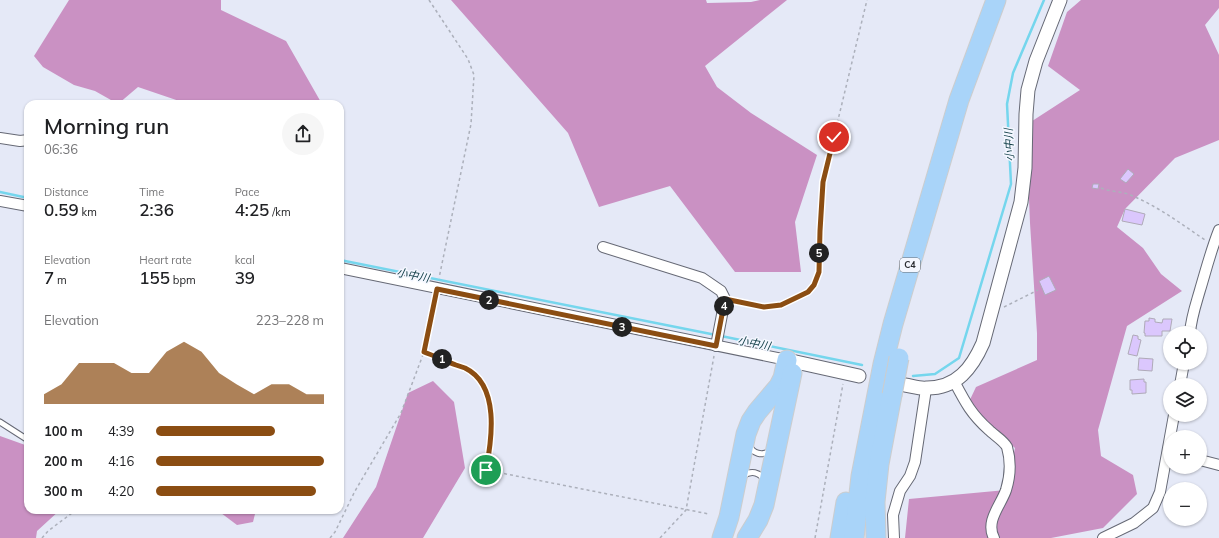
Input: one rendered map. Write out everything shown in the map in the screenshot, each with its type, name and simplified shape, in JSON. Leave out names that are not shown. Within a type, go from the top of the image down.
[{"type":"highway","name":"C4","points":[[848,538],[876,362],[887,317],[928,173],[960,73],[989,0]]},
{"type":"highway","name":"C4","points":[[854,538],[861,476],[883,364],[959,100],[996,0]]},
{"type":"highway","points":[[876,538],[875,502],[879,464],[898,390],[899,358],[919,237]]},
{"type":"highway","points":[[722,538],[729,517],[746,434],[751,421],[779,386],[791,361]]},
{"type":"highway","points":[[747,538],[758,520],[768,489],[778,443],[791,361]]},
{"type":"highway","points":[[840,538],[862,417],[876,362]]},
{"type":"street","points":[[898,390],[946,385],[954,381],[966,372],[976,358],[983,342],[1021,202],[1025,168],[1028,90],[1036,61],[1060,0]]},
{"type":"street","points":[[0,138],[24,140]]},
{"type":"street","points":[[0,201],[24,205]]},
{"type":"street","points":[[1191,326],[1213,244],[1219,230]]},
{"type":"street","points":[[603,247],[702,278],[721,291],[725,299],[717,344]]},
{"type":"street","points":[[344,269],[437,289],[717,344],[859,376]]},
{"type":"street","points":[[954,381],[967,406],[976,419],[1006,446],[1009,458],[1010,474],[1006,490],[991,526],[994,538]]},
{"type":"street","points":[[894,538],[893,515],[900,491],[910,476],[915,462],[926,388]]},
{"type":"street","points":[[1207,462],[1219,465]]},
{"type":"street","points":[[1102,538],[1134,523],[1153,508],[1160,492],[1164,474]]},
{"type":"lane","points":[[0,422],[24,437]]},
{"type":"lane","points":[[746,434],[749,447],[757,454],[768,452],[778,443]]},
{"type":"lane","points":[[736,484],[745,474],[750,472],[756,473],[764,479],[768,489]]},
{"type":"path","points":[[344,514],[355,491],[401,413],[424,352],[471,124],[474,75],[468,59],[430,0]]},
{"type":"path","points":[[725,299],[764,307],[781,305],[808,292],[814,285],[819,272],[823,182],[867,0]]},
{"type":"path","points":[[1101,188],[1107,191],[1127,194],[1153,206],[1213,244]]},
{"type":"path","points":[[992,312],[998,311],[1038,290]]},
{"type":"path","points":[[660,538],[686,510],[717,344]]},
{"type":"path","points":[[424,352],[456,366],[465,368],[482,384],[488,395],[491,412],[486,470],[709,514]]},
{"type":"path","points":[[815,538],[845,373]]},
{"type":"path","points":[[42,538],[48,531],[71,514]]},
{"type":"path","points":[[330,538],[335,532],[344,514]]},
{"type":"shaded area","points":[[69,0],[221,0],[221,10],[286,41],[320,100],[176,100],[138,87],[123,100],[111,100],[95,91],[74,85],[43,67],[34,56]]},
{"type":"shaded area","points":[[451,0],[706,0],[707,3],[787,0],[705,66],[717,87],[751,113],[817,155],[795,222],[801,272],[735,272],[670,186],[599,207],[568,133]]},
{"type":"shaded area","points":[[1081,0],[1219,0],[1219,8],[1205,25],[1219,55],[1219,140],[1175,158],[1125,209],[1117,227],[1143,248],[1161,274],[1182,291],[1127,326],[1098,430],[1101,456],[1133,475],[1137,494],[1103,528],[1051,538],[905,538],[909,499],[1006,490],[1015,448],[967,406],[976,387],[1037,360],[1037,333],[1026,125],[1080,90],[1048,66],[1067,12]]},
{"type":"shaded area","points":[[433,381],[454,402],[465,468],[423,538],[343,538],[376,487],[408,393]]},
{"type":"shaded area","points":[[0,436],[24,445],[24,514],[56,514],[37,531],[36,538],[0,538]]},
{"type":"shaded area","points":[[222,514],[255,514],[253,522],[237,525]]},
{"type":"building","points":[[1128,169],[1134,174],[1126,183],[1120,179]]},
{"type":"building","points":[[1093,184],[1099,184],[1098,189],[1092,188]]},
{"type":"building","points":[[1125,209],[1145,214],[1142,225],[1122,221]]},
{"type":"building","points":[[1049,276],[1056,290],[1045,295],[1039,281]]},
{"type":"building","points":[[1149,318],[1155,319],[1155,322],[1162,323],[1163,319],[1172,319],[1171,326],[1163,326],[1162,336],[1145,336],[1145,321],[1149,321]]},
{"type":"building","points":[[1133,335],[1138,336],[1138,339],[1141,340],[1137,356],[1128,354]]},
{"type":"building","points":[[1139,358],[1153,359],[1152,371],[1138,370]]},
{"type":"building","points":[[1144,379],[1144,382],[1146,382],[1146,393],[1132,394],[1132,390],[1130,390],[1130,380]]},
{"type":"waterway","name":"小中川","points":[[913,376],[935,374],[959,358],[1011,184],[1007,104],[1013,73],[1044,0]]},
{"type":"waterway","name":"小中川","points":[[0,192],[24,197]]},
{"type":"waterway","name":"小中川","points":[[344,261],[716,335]]},
{"type":"waterway","name":"小中川","points":[[721,336],[862,365]]},
{"type":"route","points":[[486,470],[491,412],[488,395],[482,384],[465,368],[456,366],[424,352],[437,289],[716,346],[725,299],[764,307],[781,305],[808,292],[814,285],[819,272],[823,182],[834,137]]}]
